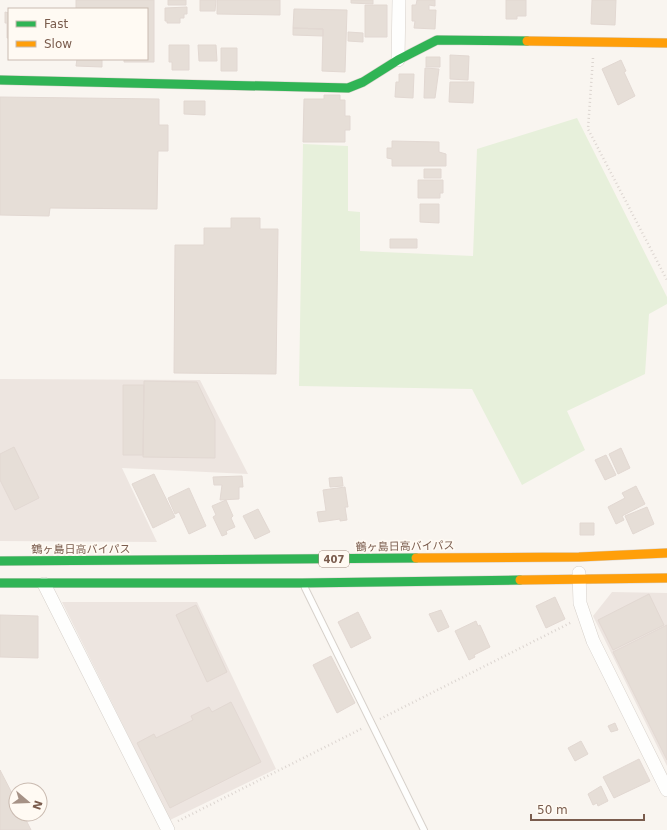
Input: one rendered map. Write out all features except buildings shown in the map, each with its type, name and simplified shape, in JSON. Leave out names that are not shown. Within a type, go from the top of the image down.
[{"type":"main road","points":[[0,80],[348,88],[363,82],[398,60],[437,40],[667,43]]},
{"type":"main road","name":"鶴ヶ島日高バイパス","points":[[0,561],[578,557],[667,553]]},
{"type":"main road","name":"407","points":[[0,583],[302,583],[667,578]]},
{"type":"street","points":[[398,60],[399,0]]},
{"type":"street","points":[[578,557],[580,603],[593,641],[667,790]]},
{"type":"street","points":[[44,584],[165,829]]},
{"type":"lane","points":[[302,583],[424,830]]},
{"type":"path","points":[[595,42],[588,129],[667,280]]},
{"type":"shaded area","points":[[0,379],[200,380],[248,474],[122,468],[157,542],[0,541]]},
{"type":"shaded area","points":[[612,592],[667,593],[667,766],[593,616]]},
{"type":"shaded area","points":[[62,602],[197,602],[276,769],[170,820]]},
{"type":"green space","points":[[577,118],[667,297],[667,304],[649,314],[645,374],[567,411],[585,450],[522,485],[472,389],[299,386],[303,144],[348,146],[348,211],[360,212],[360,251],[473,256],[477,149]]},
{"type":"traffic: fast","points":[[0,80],[348,88],[363,82],[398,60],[437,40],[527,41]]},
{"type":"traffic: fast","points":[[0,561],[416,558]]},
{"type":"traffic: fast","points":[[0,583],[302,583],[520,580]]},
{"type":"traffic: slow","points":[[527,41],[667,43]]},
{"type":"traffic: slow","points":[[416,558],[579,557],[667,553]]},
{"type":"traffic: slow","points":[[520,580],[667,578]]}]
